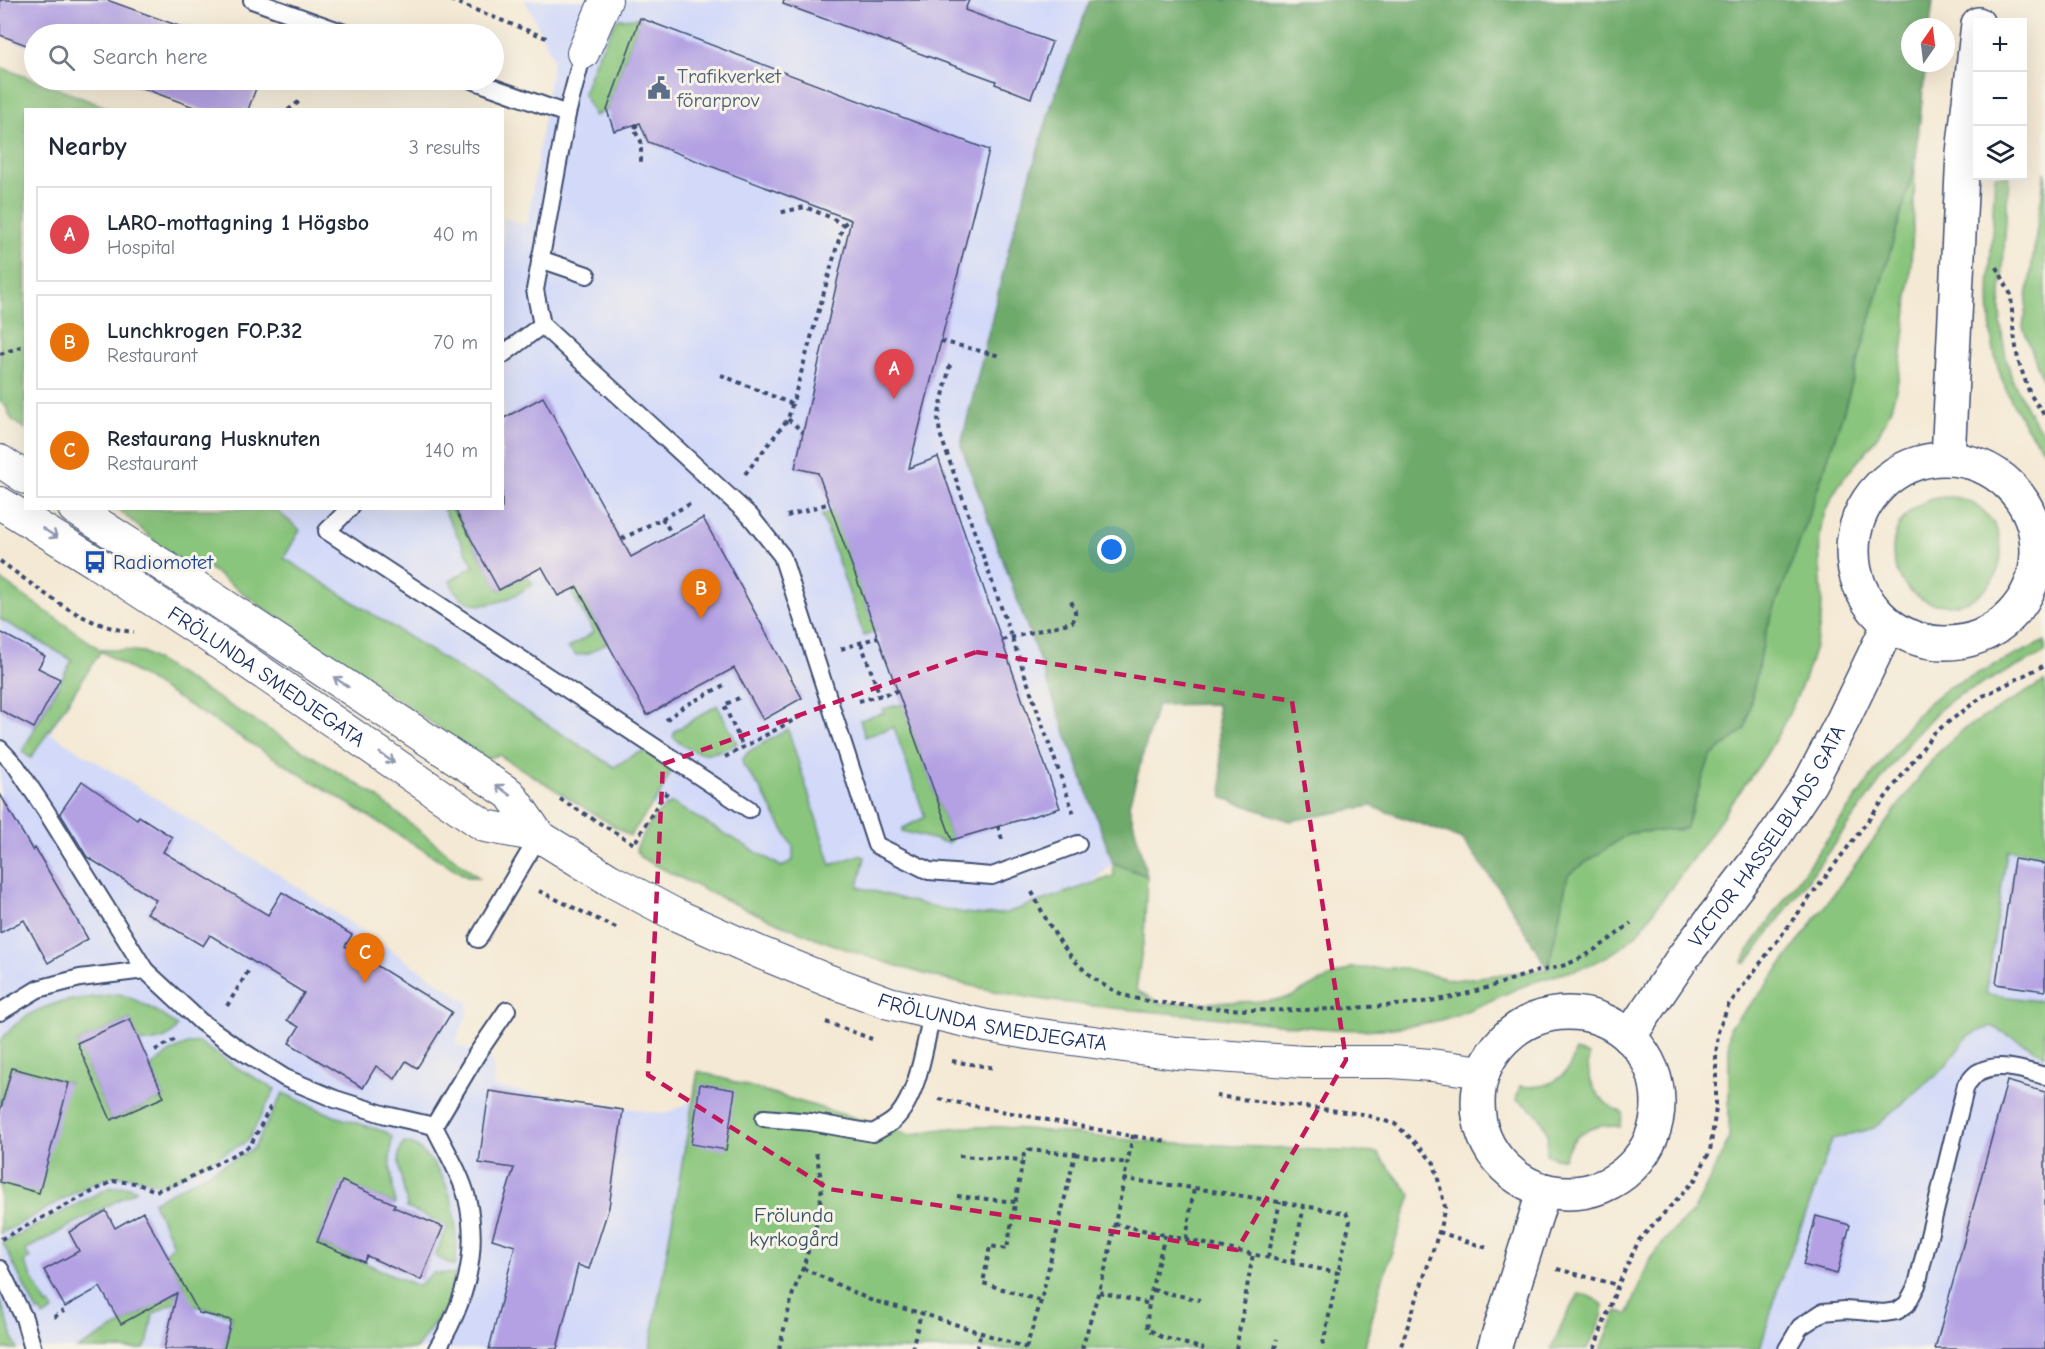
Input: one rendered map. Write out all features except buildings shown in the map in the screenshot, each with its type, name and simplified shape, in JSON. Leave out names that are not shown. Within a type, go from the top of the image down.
[{"type":"street","points":[[583,53],[606,0]]},
{"type":"street","points":[[1978,18],[1980,0]]},
{"type":"street","points":[[1948,459],[1963,153],[1973,66]]},
{"type":"street","points":[[1962,460],[1998,476],[2017,494],[2027,510],[2041,556],[2023,599],[2003,622],[1990,631],[1962,641],[1931,642],[1902,632],[1877,613],[1859,585],[1853,552],[1854,536],[1858,519],[1875,491],[1900,470],[1924,462],[1962,460]]},
{"type":"street","points":[[0,461],[24,477]]},
{"type":"street","name":"FRÖLUNDA SMEDJEGATA","points":[[0,503],[95,561],[234,653],[485,826],[538,836],[610,880],[674,914],[760,953],[890,1003],[1034,1034],[1176,1053],[1304,1062],[1392,1062],[1483,1072]]},
{"type":"street","name":"FRÖLUNDA SMEDJEGATA","points":[[77,510],[510,794],[538,836]]},
{"type":"street","name":"VICTOR HASSELBLADS GATA","points":[[1629,1037],[1684,956],[1767,847],[1810,783],[1889,624]]},
{"type":"street","points":[[1564,1013],[1582,1014],[1615,1027],[1629,1037],[1643,1054],[1653,1074],[1657,1095],[1657,1116],[1651,1137],[1641,1156],[1626,1172],[1608,1184],[1587,1191],[1566,1193],[1544,1190],[1511,1173],[1498,1160],[1488,1144],[1481,1127],[1478,1109],[1483,1072],[1491,1056],[1502,1042],[1515,1030],[1530,1022],[1564,1013]]},
{"type":"street","points":[[1494,1349],[1544,1190]]},
{"type":"lane","points":[[252,0],[319,24]]},
{"type":"lane","points":[[583,53],[567,114],[535,290],[542,325],[719,488],[757,526],[782,556],[876,844],[929,871],[992,876],[1078,844]]},
{"type":"lane","points":[[500,90],[567,114]]},
{"type":"lane","points":[[540,259],[586,275]]},
{"type":"lane","points":[[504,354],[542,325]]},
{"type":"lane","points":[[348,510],[327,531],[749,809]]},
{"type":"lane","points":[[0,749],[16,766],[46,811],[146,970],[212,1030],[285,1078],[335,1099],[386,1115],[434,1126]]},
{"type":"lane","points":[[478,939],[538,836]]},
{"type":"lane","points":[[0,1012],[38,989],[80,978],[146,970]]},
{"type":"lane","points":[[434,1126],[477,1054],[507,1010]]},
{"type":"lane","points":[[764,1118],[811,1122],[873,1133],[893,1121],[912,1091],[932,1013]]},
{"type":"lane","points":[[1787,1349],[1800,1327],[1823,1312],[1845,1310],[1884,1313],[1897,1311],[1907,1304],[1917,1285],[1966,1085],[1978,1072],[1996,1067],[2017,1069],[2045,1076]]},
{"type":"lane","points":[[434,1126],[467,1197],[472,1243],[465,1288],[449,1329],[437,1349]]},
{"type":"lane","points":[[0,1269],[24,1318],[33,1349]]},
{"type":"path","points":[[450,0],[583,53]]},
{"type":"path","points":[[291,108],[300,101]]},
{"type":"path","points":[[637,124],[634,130],[641,141],[641,163]]},
{"type":"path","points":[[778,213],[805,207],[843,225]]},
{"type":"path","points":[[767,446],[788,419],[843,225],[850,219]]},
{"type":"path","points":[[1995,263],[2011,295],[2018,360],[2030,394],[2045,416]]},
{"type":"path","points":[[940,341],[1000,356]]},
{"type":"path","points":[[0,354],[24,346]]},
{"type":"path","points":[[950,365],[938,418],[940,434],[1075,817],[1078,844]]},
{"type":"path","points":[[720,375],[792,404]]},
{"type":"path","points":[[788,419],[803,432]]},
{"type":"path","points":[[622,539],[719,488]]},
{"type":"path","points":[[757,526],[830,503]]},
{"type":"path","points":[[662,518],[672,534]]},
{"type":"path","points":[[1002,639],[1072,622],[1076,613],[1070,598]]},
{"type":"path","points":[[850,646],[878,637]]},
{"type":"path","points":[[861,643],[879,696]]},
{"type":"path","points":[[1594,1349],[1618,1285],[1639,1240],[1695,1180],[1710,1151],[1716,1108],[1718,1032],[1728,1006],[1934,733],[1983,696],[2045,665]]},
{"type":"path","points":[[641,738],[683,707],[726,684]]},
{"type":"path","points":[[832,708],[898,692]]},
{"type":"path","points":[[739,698],[724,705],[745,746],[773,730]]},
{"type":"path","points":[[639,837],[659,802]]},
{"type":"path","points":[[1037,903],[1047,924],[1076,962],[1089,975],[1109,989],[1133,1000],[1215,1009],[1274,1011],[1397,1005],[1450,998],[1568,964],[1611,939],[1630,923]]},
{"type":"path","points":[[212,1030],[250,968]]},
{"type":"path","points":[[0,1240],[113,1181],[135,1183],[156,1191],[183,1181],[250,1146],[285,1078]]},
{"type":"path","points":[[912,1091],[952,1101],[1167,1141]]},
{"type":"path","points":[[779,1349],[793,1293],[819,1215],[822,1184],[811,1122]]},
{"type":"path","points":[[1082,1349],[1107,1263],[1133,1135]]},
{"type":"path","points":[[1041,1301],[983,1283],[990,1246],[1007,1249],[1026,1151],[1075,1154],[1126,1163]]},
{"type":"path","points":[[803,1268],[870,1300],[921,1313],[1026,1348],[1041,1301],[1075,1154]]},
{"type":"path","points":[[959,1156],[1023,1160]]},
{"type":"path","points":[[1123,1179],[1194,1188],[1346,1213],[1350,1221],[1322,1349]]},
{"type":"path","points":[[1186,1239],[1194,1188]]},
{"type":"path","points":[[957,1196],[1016,1202]]},
{"type":"path","points":[[1268,1257],[1280,1202]]},
{"type":"path","points":[[1292,1262],[1304,1206]]},
{"type":"path","points":[[1115,1224],[1338,1273]]},
{"type":"path","points":[[1400,1349],[1439,1232]]},
{"type":"path","points":[[1165,1235],[1147,1321],[1150,1331],[1162,1337],[1204,1349]]},
{"type":"path","points":[[1236,1349],[1254,1254]]},
{"type":"path","points":[[1153,1290],[1200,1300]]},
{"type":"path","points":[[1099,1292],[1150,1304]]},
{"type":"path","points":[[912,1349],[921,1313]]},
{"type":"path","points":[[977,1349],[981,1332]]},
{"type":"path","points":[[1275,1349],[1277,1340]]},
{"type":"highlighted area","points":[[976,652],[1292,701],[1346,1060],[1237,1250],[829,1189],[648,1075],[663,764]]},
{"type":"shaded area","points":[[525,0],[1090,0],[1053,100],[1012,236],[961,445],[1113,863],[1074,900],[974,932],[776,874],[576,765],[228,557],[276,510],[504,510],[504,218],[527,225],[553,59]]},
{"type":"shaded area","points":[[0,579],[101,651],[50,733],[280,875],[469,1003],[465,1021],[455,1043],[493,1062],[494,1087],[665,1114],[692,1101],[650,1349],[0,1349]]},
{"type":"shaded area","points":[[2007,850],[2045,854],[2045,1349],[1760,1349],[1781,1279],[1832,1139],[1986,994]]},
{"type":"green space","points":[[1090,0],[1933,0],[1931,18],[1901,18],[1901,72],[1925,72],[1915,166],[1844,410],[1801,538],[1766,631],[1745,729],[1710,757],[1685,829],[1629,833],[1568,875],[1548,969],[1503,894],[1462,839],[1371,806],[1290,821],[1223,798],[1217,704],[1157,705],[1129,805],[1147,876],[1113,863],[961,445],[1012,236],[1053,100]]},
{"type":"green space","points":[[640,18],[607,110],[595,116],[583,94],[595,61],[619,19]]},
{"type":"green space","points":[[0,67],[24,76],[24,90],[61,90],[108,108],[24,108],[24,428],[12,420],[5,405],[0,402]]},
{"type":"green space","points":[[1915,166],[1909,294],[1896,389],[1890,410],[1879,434],[1843,480],[1827,507],[1819,547],[1821,618],[1808,669],[1786,719],[1765,757],[1639,931],[1603,959],[1526,985],[1447,1018],[1418,1025],[1379,1029],[1334,1029],[1102,1007],[1014,995],[896,966],[765,917],[640,857],[636,849],[647,829],[660,811],[672,803],[782,867],[793,860],[793,847],[760,788],[743,765],[743,759],[748,752],[788,729],[831,865],[859,855],[865,857],[858,887],[925,905],[986,915],[1006,913],[1114,876],[1113,863],[1147,876],[1144,937],[1136,990],[1162,1004],[1270,1001],[1291,997],[1351,968],[1403,968],[1453,980],[1548,969],[1568,875],[1629,833],[1685,829],[1710,757],[1745,729],[1766,631],[1801,538],[1844,410]]},
{"type":"green space","points":[[2045,172],[2045,387],[2023,327]]},
{"type":"green space","points":[[1995,180],[2009,180],[2000,309],[2002,334],[2012,379],[2032,418],[2045,435],[2045,452],[2026,427],[2002,380],[1991,332],[1990,279]]},
{"type":"green space","points":[[1947,497],[1967,502],[1985,513],[1996,531],[2001,551],[1996,571],[1985,589],[1967,600],[1947,605],[1927,600],[1909,589],[1898,571],[1893,551],[1898,531],[1909,513],[1927,502]]},
{"type":"green space","points":[[119,510],[276,510],[300,530],[284,558],[614,767],[643,752],[655,755],[673,766],[660,794],[630,836],[499,755],[485,759],[288,626],[206,566],[200,575],[164,549]]},
{"type":"green space","points":[[444,510],[455,510],[499,590],[527,575],[533,584],[500,602],[477,604],[466,601],[457,593],[450,581],[474,566]]},
{"type":"green space","points":[[833,511],[876,631],[864,636],[822,515]]},
{"type":"green space","points":[[0,579],[101,650],[143,652],[372,793],[479,878],[467,877],[101,651],[31,758],[22,752],[72,660],[0,619]]},
{"type":"green space","points":[[577,586],[607,643],[587,654],[576,655],[568,648],[594,632],[570,590]]},
{"type":"green space","points":[[2045,641],[2045,653],[1957,696],[1938,711],[1909,742],[1745,964],[1743,962],[1748,951],[1905,729],[1926,705],[1947,688]]},
{"type":"green space","points":[[2045,681],[2045,854],[2007,850],[1986,994],[2045,1002],[2045,1055],[1992,1026],[1968,1036],[1944,1068],[1874,1128],[1832,1139],[1781,1279],[1760,1349],[1601,1349],[1617,1311],[1628,1314],[1650,1259],[1670,1234],[1694,1211],[1729,1139],[1729,1028],[1763,990],[1935,756],[1962,730]]},
{"type":"green space","points":[[903,704],[952,840],[947,843],[902,831],[903,828],[925,817],[894,727],[865,737],[860,720],[884,713],[883,709]]},
{"type":"green space","points":[[717,705],[737,743],[720,751],[704,753],[688,749],[673,737],[675,731]]},
{"type":"green space","points":[[119,994],[150,1007],[177,1026],[167,1037],[140,1043],[130,1019],[77,1043],[111,1120],[164,1097],[151,1067],[174,1050],[192,1043],[199,1042],[239,1069],[275,1089],[248,1141],[163,1185],[122,1176],[94,1183],[0,1233],[0,1182],[69,1083],[12,1068],[2,1104],[0,1104],[0,1041],[17,1023],[42,1008],[81,998]]},
{"type":"green space","points":[[1575,1051],[1589,1055],[1589,1074],[1595,1090],[1607,1104],[1623,1113],[1620,1127],[1602,1126],[1586,1131],[1572,1142],[1564,1158],[1554,1158],[1546,1154],[1547,1136],[1543,1121],[1532,1109],[1516,1100],[1520,1086],[1548,1084],[1562,1075],[1568,1069]]},
{"type":"green space","name":"Frölunda kyrkogård","points":[[698,1071],[911,1135],[965,1127],[1021,1128],[1132,1140],[1377,1153],[1411,1195],[1381,1284],[1364,1349],[650,1349]]},
{"type":"green space","points":[[283,1093],[334,1116],[386,1132],[392,1137],[390,1159],[395,1204],[342,1182],[317,1242],[418,1286],[433,1273],[455,1274],[446,1307],[416,1349],[224,1349],[232,1316],[177,1301],[153,1314],[148,1341],[144,1349],[77,1349],[185,1288],[170,1261],[145,1275],[140,1267],[166,1253],[173,1244],[153,1202],[253,1149]]},
{"type":"green space","points":[[404,1143],[413,1145],[424,1154],[442,1177],[448,1191],[455,1219],[456,1263],[454,1266],[435,1256],[448,1226],[407,1208],[399,1165],[400,1149]]},
{"type":"green space","points":[[125,1186],[137,1190],[25,1250],[30,1258],[24,1262],[47,1305],[50,1304],[54,1310],[43,1317],[40,1311],[37,1312],[3,1243],[108,1188]]},
{"type":"green space","points":[[1579,1294],[1592,1297],[1603,1305],[1603,1314],[1588,1349],[1551,1349],[1565,1317]]},
{"type":"green space","points":[[0,1300],[17,1349],[0,1349]]},
{"type":"place","name":"Trafikverket förarprov","points":[[659,88]]},
{"type":"place","name":"LARO-mottagning 1 Högsbo","points":[[894,399]]},
{"type":"place","name":"Radiomotet","points":[[95,562]]},
{"type":"place","name":"Lunchkrogen FO.P.32","points":[[701,619]]},
{"type":"place","name":"Restaurang Husknuten","points":[[365,983]]}]
